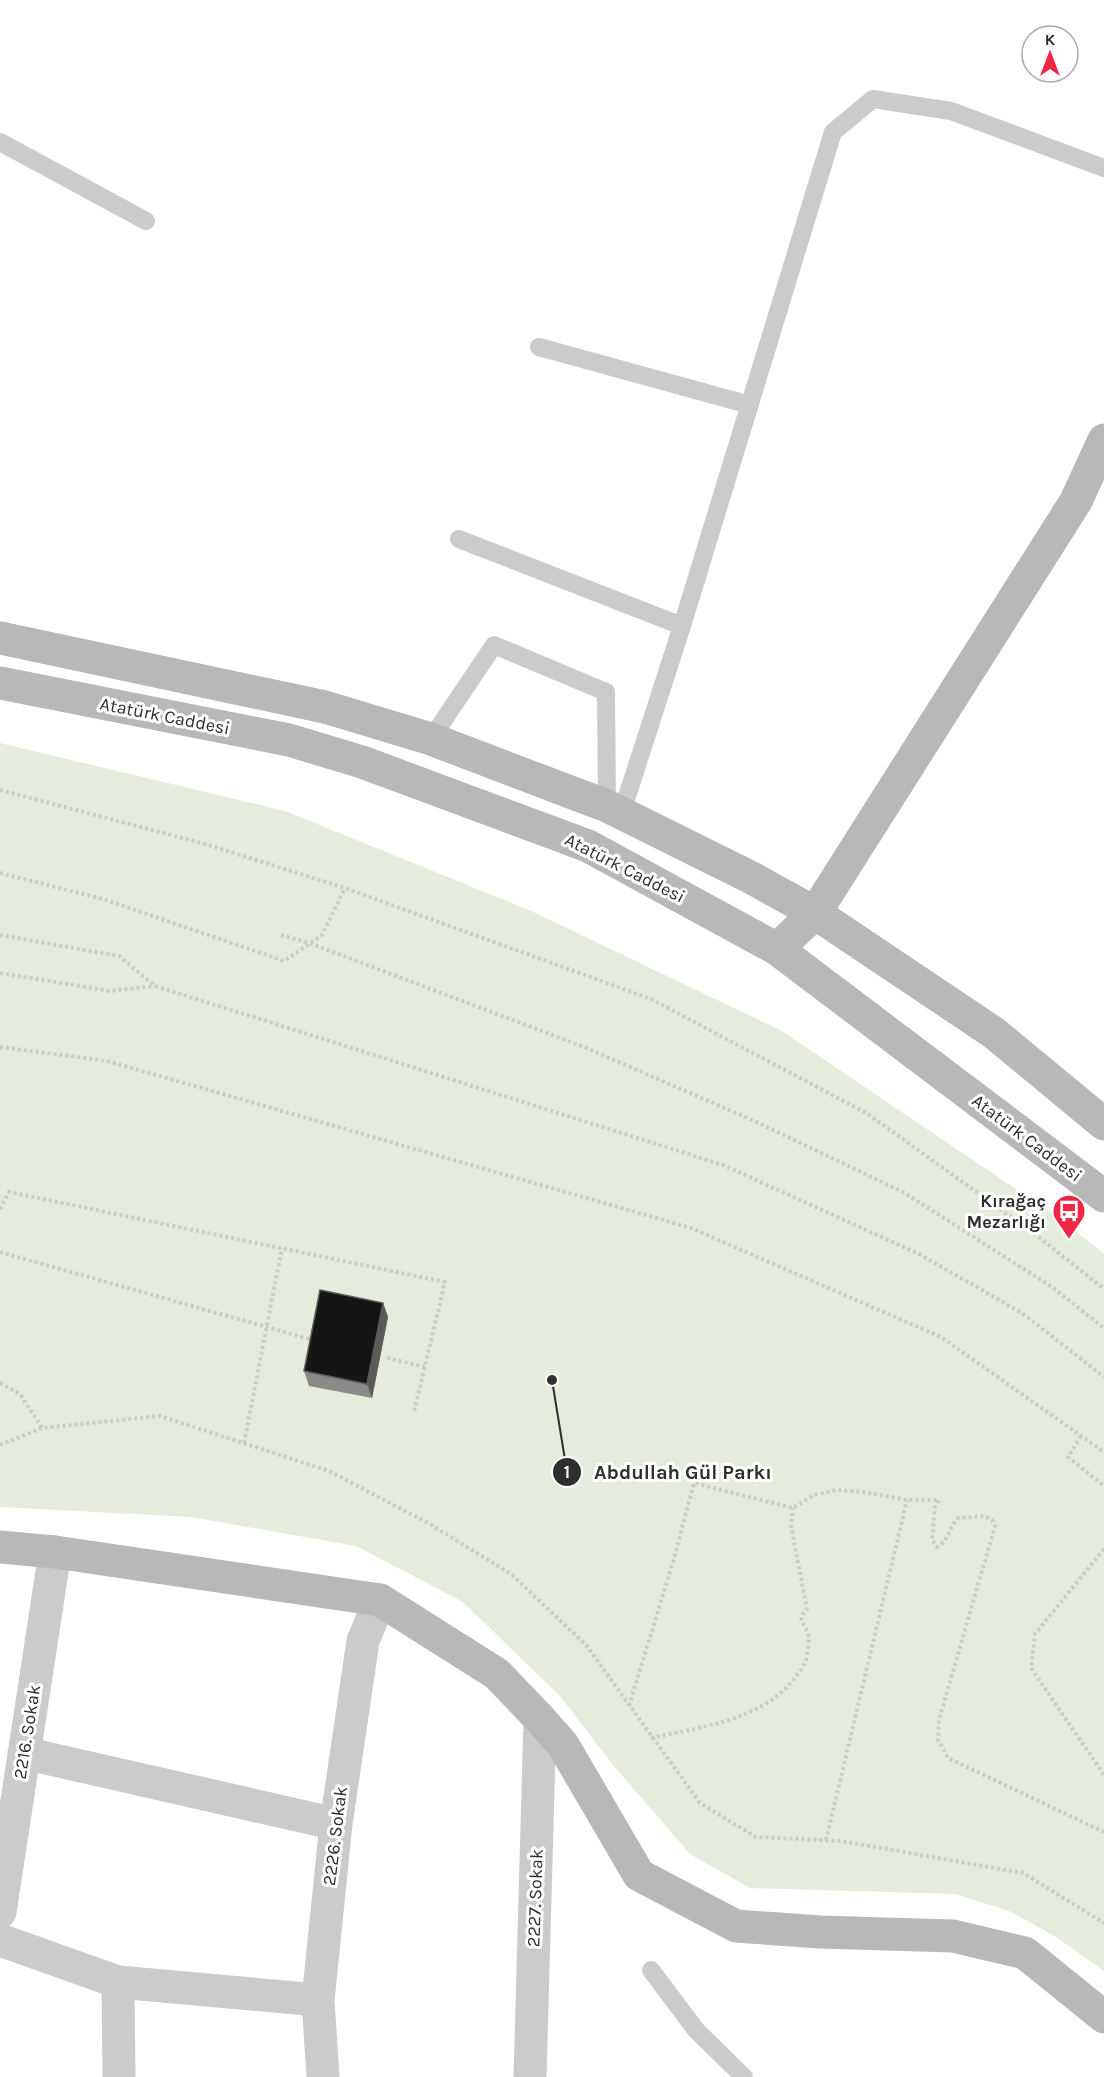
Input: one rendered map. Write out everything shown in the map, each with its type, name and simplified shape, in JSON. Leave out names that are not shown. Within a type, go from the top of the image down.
[{"type":"main road","points":[[777,949],[815,913],[1076,501],[1104,440]]},
{"type":"main road","points":[[0,638],[325,707],[430,739],[614,811],[752,878],[815,913],[994,1033],[1104,1124]]},
{"type":"main road","name":"Atatürk Caddesi","points":[[0,683],[289,740],[362,762],[588,846],[777,949],[1104,1196]]},
{"type":"main road","points":[[0,1547],[55,1552],[380,1600],[497,1674],[540,1719],[563,1744],[639,1875],[736,1926],[820,1932],[953,1936],[1024,1953],[1104,2017]]},
{"type":"street","name":"2216. Sokak","points":[[0,1912],[55,1552]]},
{"type":"street","name":"2226. Sokak","points":[[323,2077],[318,2000],[336,1824],[363,1641],[380,1600]]},
{"type":"street","name":"2227. Sokak","points":[[530,2077],[540,1719]]},
{"type":"street","points":[[24,1753],[336,1824]]},
{"type":"street","points":[[0,1940],[118,1982],[318,2000]]},
{"type":"street","points":[[118,1982],[119,2077]]},
{"type":"lane","points":[[614,811],[682,626],[833,132],[873,99],[951,111],[1104,168]]},
{"type":"lane","points":[[0,142],[146,221]]},
{"type":"lane","points":[[539,347],[750,405]]},
{"type":"lane","points":[[459,539],[682,626]]},
{"type":"lane","points":[[430,739],[494,645],[606,692],[614,811]]},
{"type":"lane","points":[[651,1970],[696,2030],[744,2077]]},
{"type":"path","points":[[0,790],[205,844],[345,888],[651,999],[868,1114],[1036,1234],[1104,1288]]},
{"type":"path","points":[[0,873],[103,899],[284,961],[322,935],[345,888]]},
{"type":"path","points":[[0,935],[119,956],[155,986],[723,1164],[919,1254],[1022,1313],[1104,1377]]},
{"type":"path","points":[[281,935],[309,943],[584,1047],[750,1119],[903,1192],[1052,1287],[1104,1328]]},
{"type":"path","points":[[0,973],[110,991],[155,986]]},
{"type":"path","points":[[0,1047],[107,1061],[691,1228],[940,1337],[1104,1452]]},
{"type":"path","points":[[0,1209],[9,1192],[445,1282],[414,1412]]},
{"type":"path","points":[[244,1443],[282,1248]]},
{"type":"path","points":[[0,1252],[309,1339]]},
{"type":"path","points":[[387,1358],[425,1366]]},
{"type":"path","points":[[0,1383],[20,1394],[42,1428]]},
{"type":"path","points":[[0,1444],[42,1428],[160,1416],[329,1471],[428,1523],[511,1574],[586,1645],[700,1803],[756,1837],[841,1841],[1023,1874],[1104,1923]]},
{"type":"path","points":[[1081,1436],[1068,1457],[1104,1486]]},
{"type":"path","points":[[628,1706],[673,1562],[694,1483],[793,1508],[814,1495],[836,1490],[864,1492],[907,1500],[939,1500],[935,1507],[932,1540],[937,1547],[944,1543],[951,1525],[958,1518],[985,1516],[992,1520],[995,1526],[939,1720],[938,1740],[948,1758],[1104,1832]]},
{"type":"path","points":[[826,1841],[907,1500]]},
{"type":"path","points":[[651,1738],[705,1726],[752,1712],[789,1686],[805,1663],[809,1636],[801,1619],[807,1609],[791,1526],[793,1508]]},
{"type":"path","points":[[1104,1549],[1035,1634],[1031,1668],[1104,1775]]},
{"type":"green space","points":[[0,743],[285,811],[529,910],[782,1031],[1063,1221],[1104,1254],[1104,1971],[1056,1937],[1009,1911],[955,1894],[750,1888],[690,1854],[613,1765],[560,1696],[463,1602],[356,1546],[191,1517],[0,1507]]},
{"type":"building","points":[[320,1290],[383,1303],[367,1384],[304,1371]]},
{"type":"place","name":"Kırağaç Mezarlığı","points":[[1069,1240]]},
{"type":"place","name":"Abdullah Gül Parkı","points":[[552,1380]]}]
